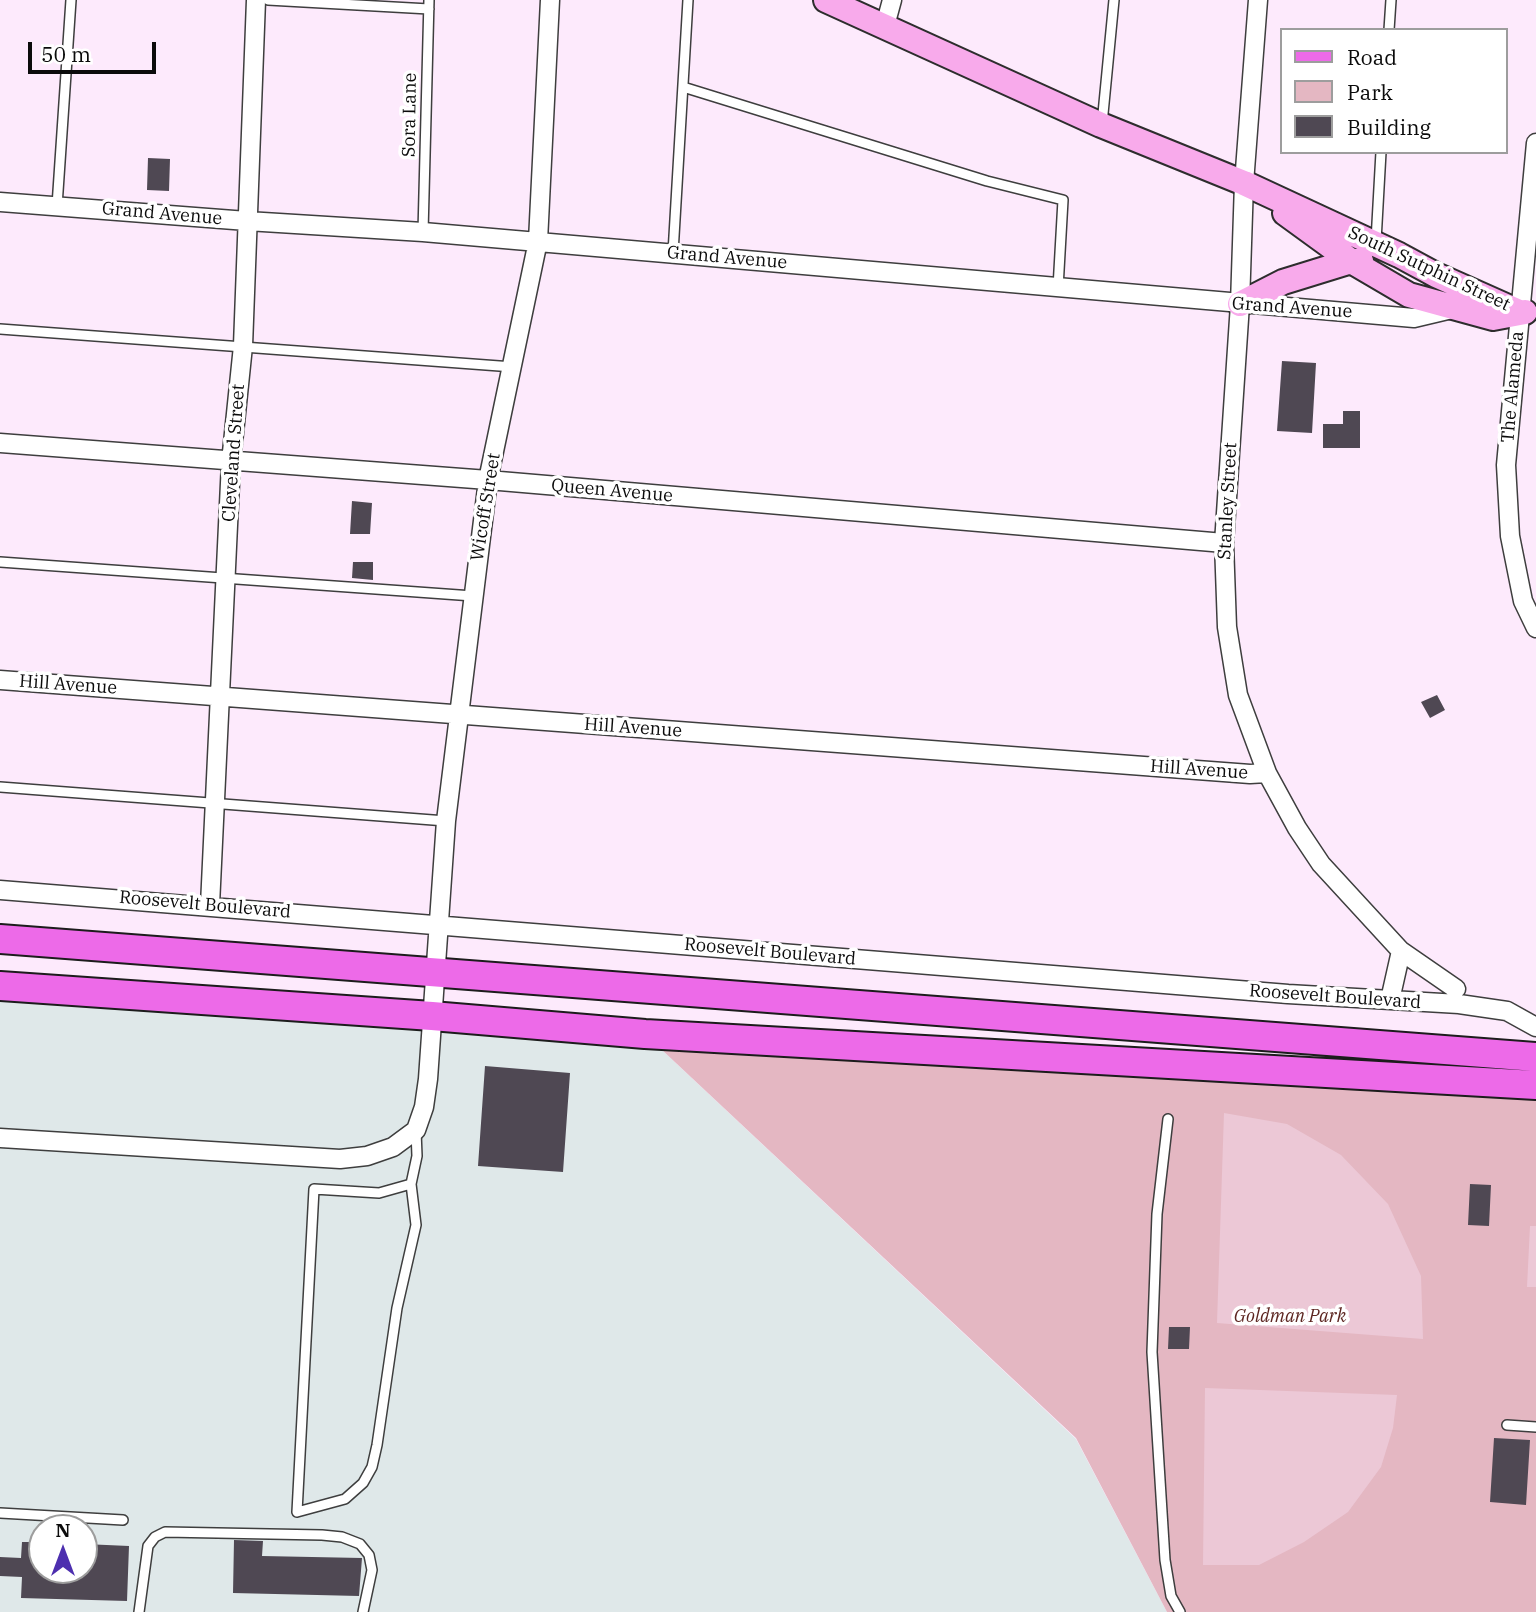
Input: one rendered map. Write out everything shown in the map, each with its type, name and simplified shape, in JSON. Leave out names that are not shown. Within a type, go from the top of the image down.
[{"type":"main road","points":[[0,939],[1536,1057]]},
{"type":"main road","points":[[0,986],[432,1016],[645,1034],[1536,1085]]},
{"type":"street","name":"Cleveland Street","points":[[210,905],[231,462],[243,345],[256,0]]},
{"type":"street","name":"Wicoff Street","points":[[416,1129],[425,1107],[446,821],[488,480],[538,241],[550,0]]},
{"type":"street","name":"South Sutphin Street","points":[[826,0],[1101,125],[1244,183],[1436,275],[1527,312]]},
{"type":"street","points":[[885,26],[892,0]]},
{"type":"street","name":"Stanley Street","points":[[1258,0],[1244,183],[1240,304],[1224,543],[1227,627],[1238,695],[1267,774],[1321,864],[1401,951],[1456,989]]},
{"type":"street","name":"The Alameda","points":[[1536,143],[1527,312],[1506,464],[1510,536],[1523,601],[1536,628]]},
{"type":"street","name":"South Sutphin Street","points":[[1244,183],[1351,261],[1409,295],[1452,309],[1493,318],[1527,312]]},
{"type":"street","name":"Grand Avenue","points":[[0,202],[538,241],[1415,318],[1452,309]]},
{"type":"street","points":[[1240,304],[1283,282],[1351,261],[1383,262],[1399,255]]},
{"type":"street","name":"Queen Avenue","points":[[0,443],[488,480],[1224,543]]},
{"type":"street","name":"Hill Avenue","points":[[0,680],[1267,774]]},
{"type":"street","name":"Roosevelt Boulevard","points":[[0,890],[1274,993],[1459,1004],[1507,1011],[1536,1027]]},
{"type":"street","points":[[1390,1000],[1401,951]]},
{"type":"street","points":[[0,1138],[340,1159],[367,1156],[393,1147],[416,1129]]},
{"type":"lane","points":[[57,206],[71,0]]},
{"type":"lane","points":[[268,0],[429,5]]},
{"type":"lane","points":[[673,253],[688,0]]},
{"type":"lane","points":[[1101,125],[1114,0]]},
{"type":"lane","points":[[1389,28],[1391,0]]},
{"type":"lane","name":"Sora Lane","points":[[423,232],[429,5]]},
{"type":"lane","points":[[684,87],[988,181],[1063,200],[1058,288]]},
{"type":"lane","points":[[1376,245],[1381,154]]},
{"type":"lane","points":[[0,329],[513,367]]},
{"type":"lane","points":[[0,562],[473,596]]},
{"type":"lane","points":[[0,787],[446,821]]},
{"type":"lane","points":[[1168,1119],[1157,1214],[1152,1352],[1165,1560],[1171,1596],[1180,1612]]},
{"type":"lane","points":[[411,1184],[379,1193],[314,1189],[297,1512],[345,1499],[363,1483],[372,1467],[397,1308],[416,1225],[411,1184],[417,1156],[416,1129]]},
{"type":"lane","points":[[1507,1425],[1536,1427]]},
{"type":"lane","points":[[0,1513],[123,1520]]},
{"type":"lane","points":[[139,1612],[148,1546],[155,1537],[165,1532],[322,1535],[342,1537],[360,1544],[369,1555],[372,1570],[363,1612]]},
{"type":"shaded area","points":[[0,986],[645,1034],[1076,1439],[1167,1612],[0,1612]]},
{"type":"green space","name":"Goldman Park","points":[[645,1034],[1536,1085],[1536,1612],[1167,1612],[1076,1438]]},
{"type":"green space","points":[[1224,1113],[1287,1124],[1341,1155],[1388,1204],[1421,1276],[1423,1339],[1217,1323]]},
{"type":"green space","points":[[1530,1226],[1536,1226],[1536,1287],[1527,1287]]},
{"type":"green space","points":[[1205,1388],[1397,1395],[1393,1428],[1381,1467],[1348,1512],[1304,1542],[1259,1565],[1203,1565]]},
{"type":"building","points":[[148,158],[170,159],[169,191],[147,190]]},
{"type":"building","points":[[1282,361],[1316,363],[1312,433],[1277,431]]},
{"type":"building","points":[[1343,411],[1360,411],[1360,448],[1323,448],[1323,424],[1343,424]]},
{"type":"building","points":[[352,501],[372,503],[370,534],[350,534]]},
{"type":"building","points":[[353,562],[373,562],[373,580],[352,578]]},
{"type":"building","points":[[1437,695],[1445,710],[1430,718],[1421,702]]},
{"type":"building","points":[[485,1066],[570,1073],[563,1172],[478,1166]]},
{"type":"building","points":[[1470,1184],[1491,1185],[1489,1226],[1468,1225]]},
{"type":"building","points":[[1169,1327],[1190,1327],[1189,1349],[1168,1349]]},
{"type":"building","points":[[1494,1438],[1530,1440],[1526,1505],[1490,1502]]},
{"type":"building","points":[[234,1540],[263,1541],[262,1556],[362,1558],[359,1596],[233,1593]]},
{"type":"building","points":[[22,1542],[28,1542],[28,1584],[98,1584],[98,1545],[129,1546],[127,1601],[21,1598],[22,1577],[0,1576],[0,1557],[21,1558]]}]
